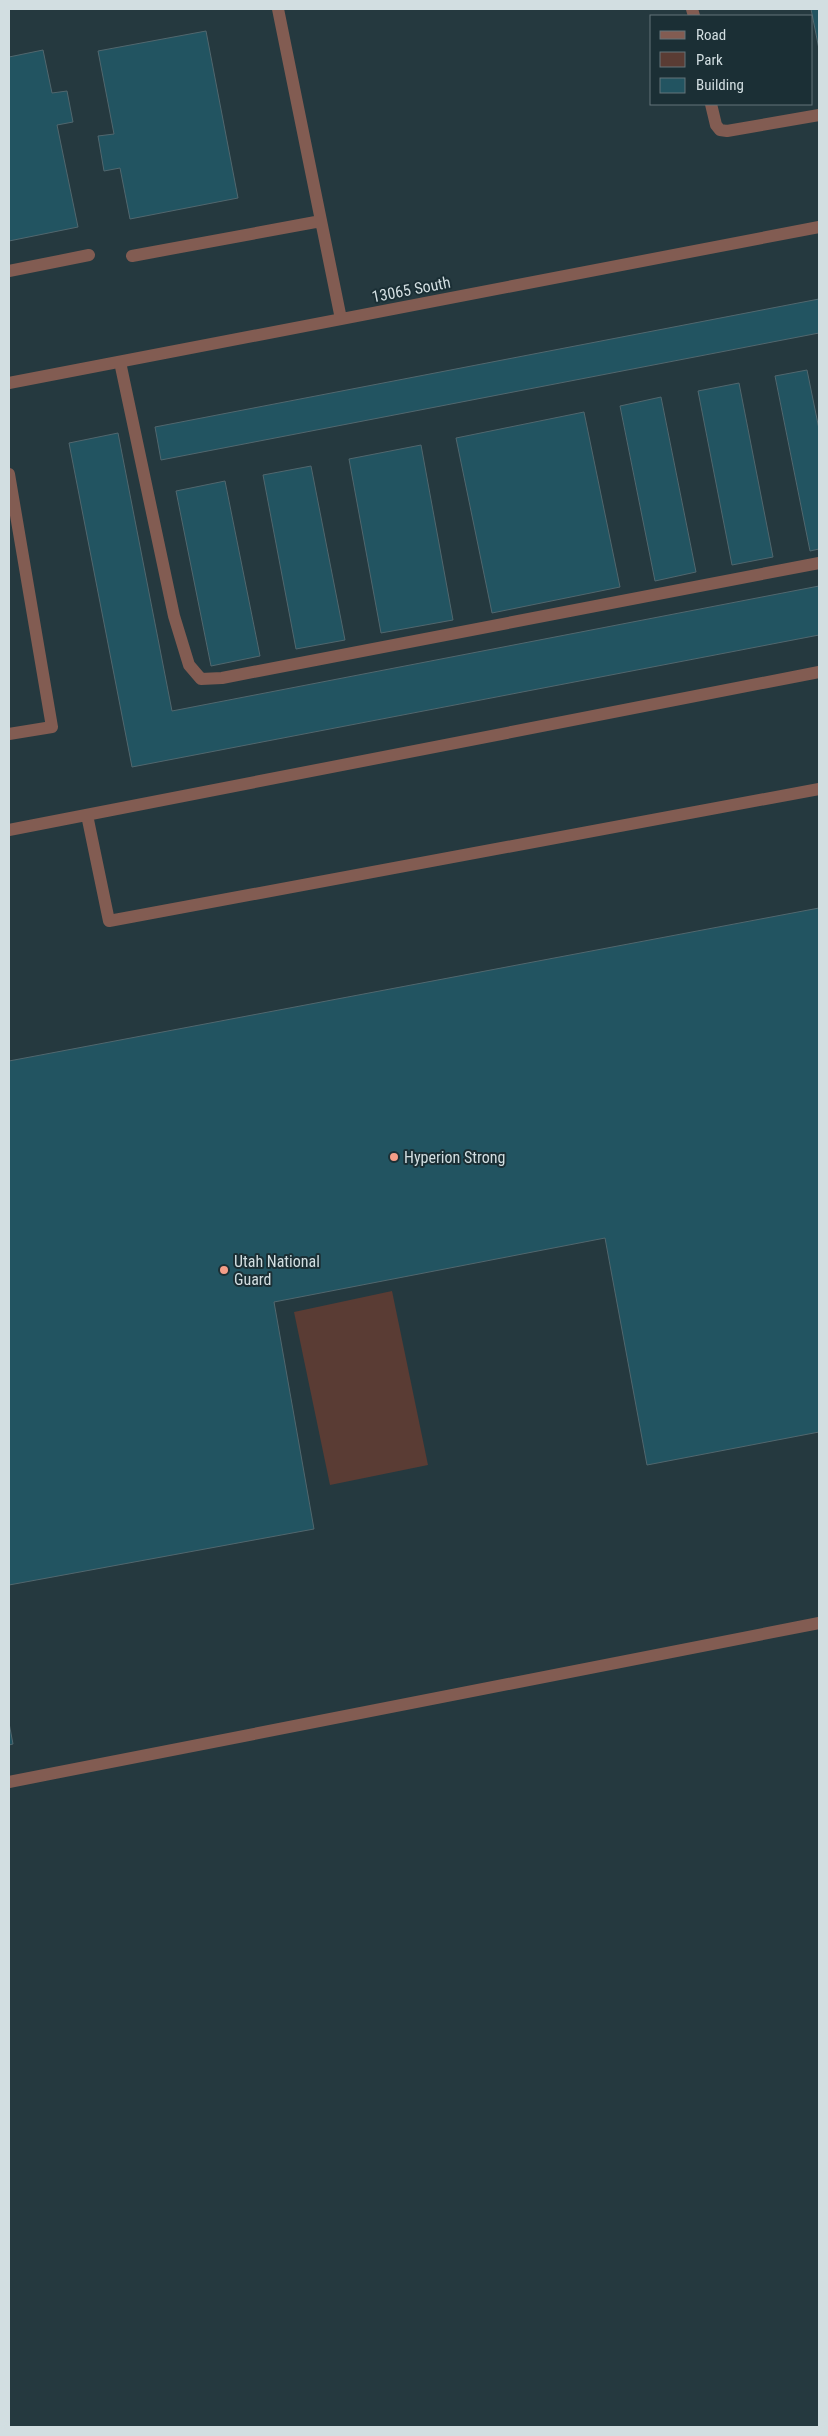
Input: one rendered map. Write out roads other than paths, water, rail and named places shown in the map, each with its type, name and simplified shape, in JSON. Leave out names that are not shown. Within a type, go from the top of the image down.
[{"type":"street","points":[[278,9],[341,319]]},
{"type":"street","points":[[711,105],[716,125],[720,130],[727,131],[819,114]]},
{"type":"street","points":[[132,256],[321,220]]},
{"type":"street","name":"13065 South","points":[[9,383],[819,227]]},
{"type":"street","points":[[9,270],[89,255]]},
{"type":"street","points":[[120,362],[174,616],[189,665],[201,679],[222,678],[819,562]]},
{"type":"street","points":[[9,474],[52,726],[9,734]]},
{"type":"street","points":[[9,830],[819,672]]},
{"type":"street","points":[[87,815],[109,921],[819,789]]},
{"type":"street","points":[[9,1782],[819,1622]]},
{"type":"place","name":"Hyperion Strong","points":[[394,1157]]},
{"type":"place","name":"Utah National Guard","points":[[224,1270]]}]
